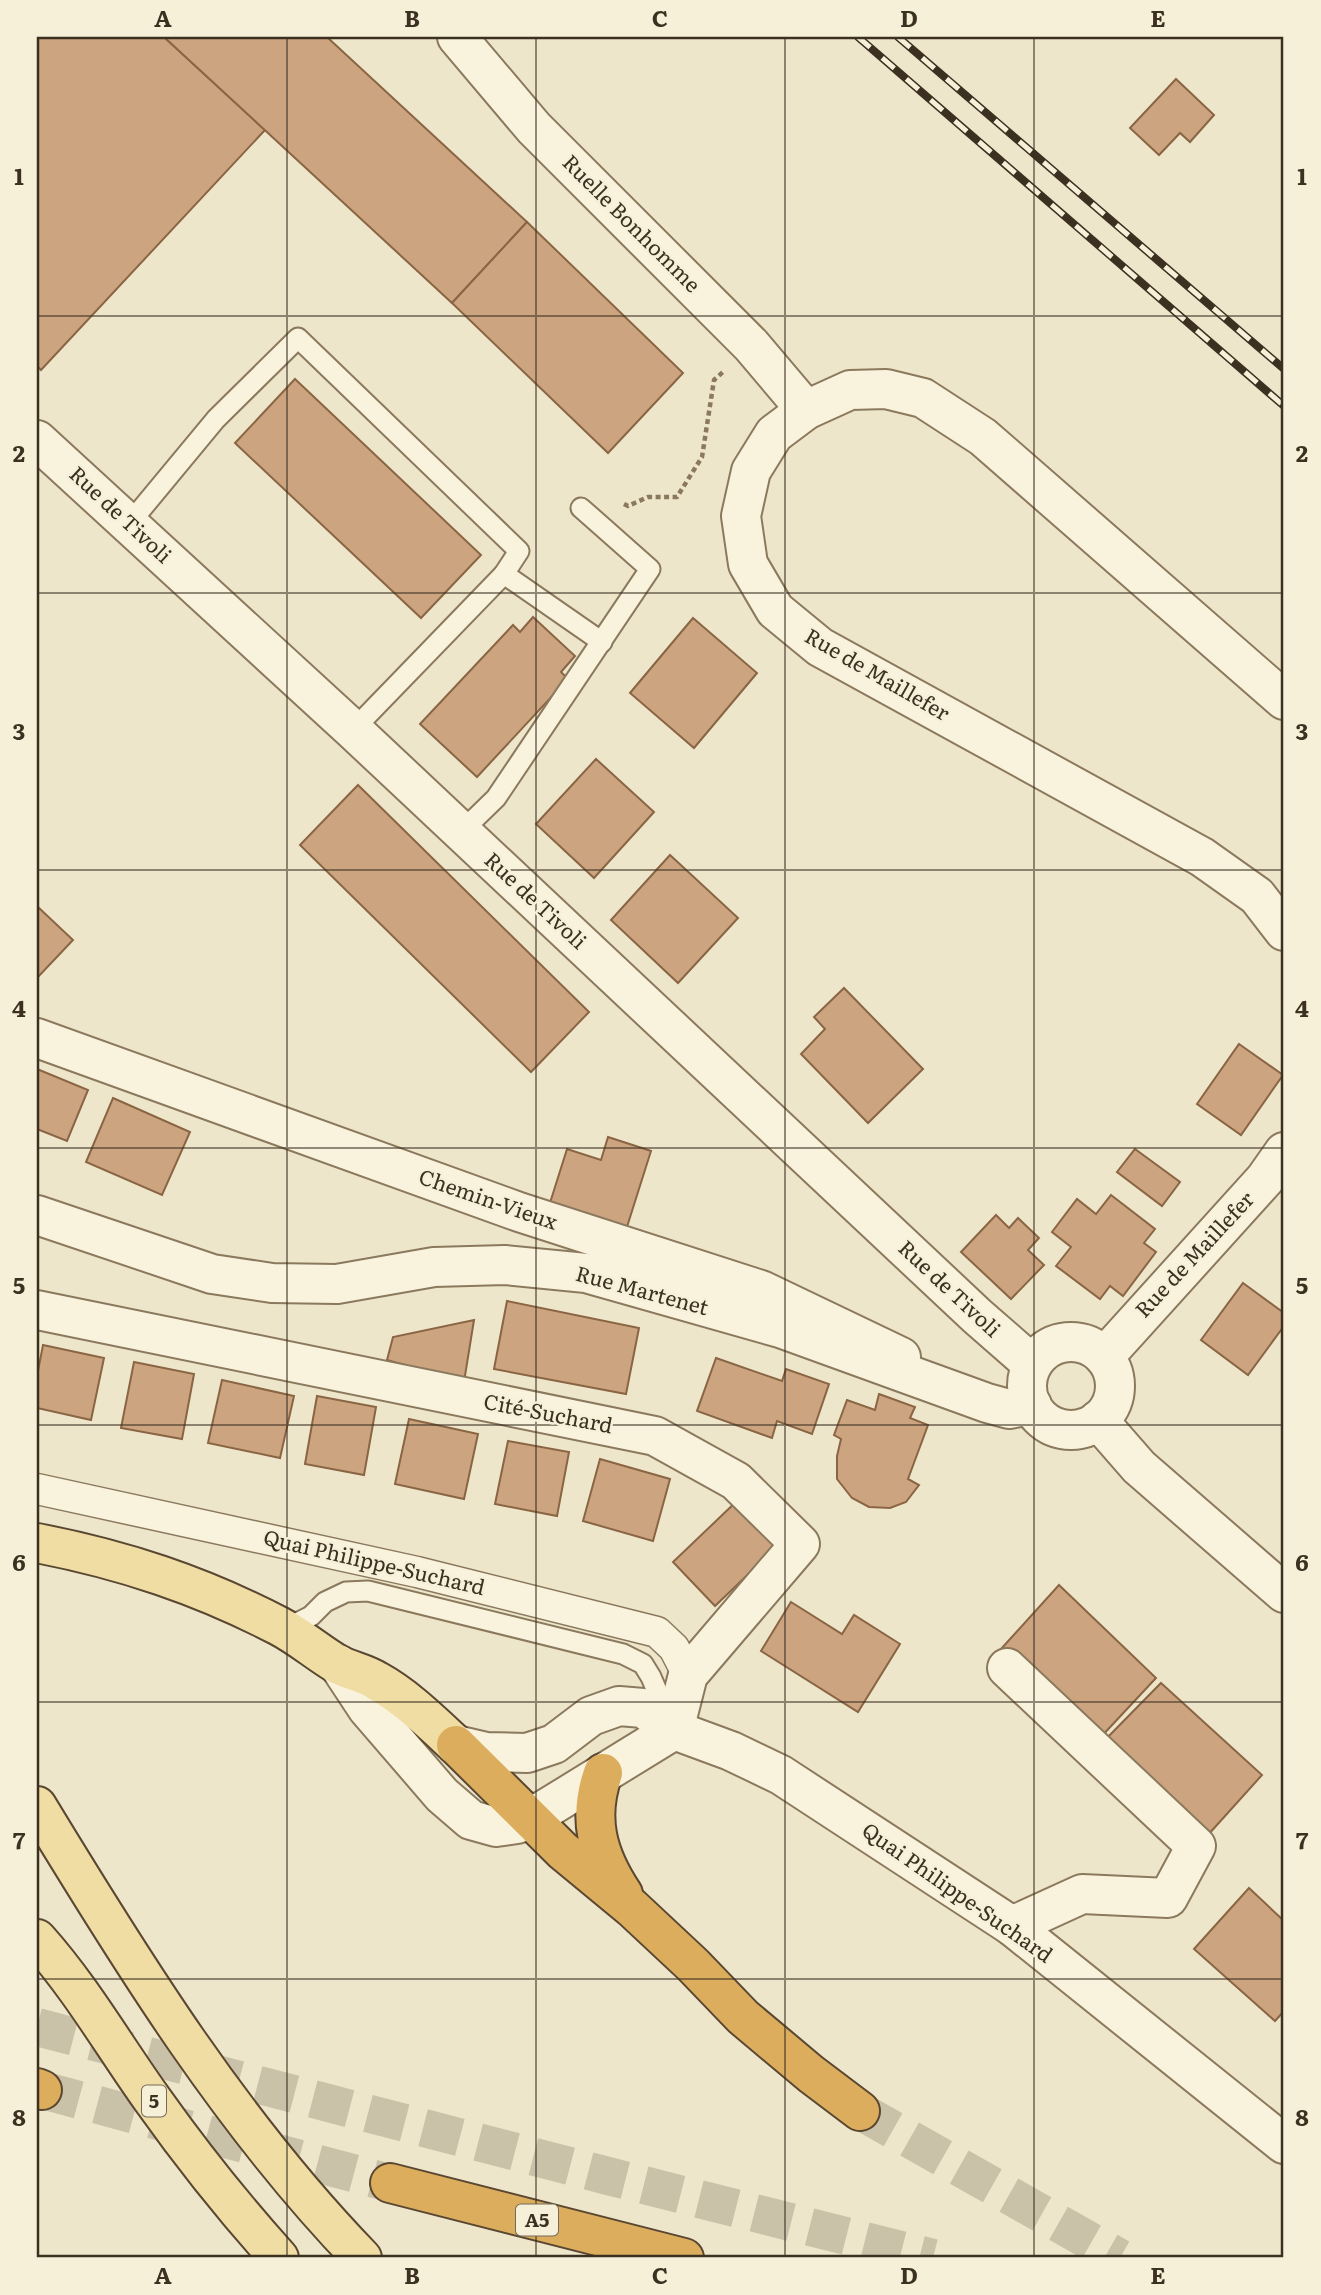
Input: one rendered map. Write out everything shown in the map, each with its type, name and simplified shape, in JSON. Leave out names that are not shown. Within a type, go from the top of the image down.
[{"type":"highway","points":[[456,1745],[563,1851],[632,1908],[693,1965],[743,2017],[860,2111]]},
{"type":"highway","points":[[603,1773],[595,1795],[595,1826],[613,1879],[632,1908]]},
{"type":"highway","name":"A5","points":[[390,2183],[684,2258]]},
{"type":"main road","points":[[37,1543],[149,1569],[208,1592],[281,1627],[338,1664],[376,1680],[416,1709],[456,1745]]},
{"type":"main road","points":[[37,1806],[173,2022],[209,2073],[296,2185],[362,2258]]},
{"type":"main road","name":"5","points":[[37,1938],[57,1961],[202,2166],[279,2258]]},
{"type":"street","name":"Ruelle Bonhomme","points":[[457,37],[534,128],[751,345],[806,410]]},
{"type":"street","name":"Rue de Maillefer","points":[[1284,700],[983,437],[923,398],[886,389],[850,390],[806,410],[774,434],[751,471],[741,516],[748,564],[775,610],[820,647],[1202,857],[1257,897],[1284,931]]},
{"type":"street","name":"Rue de Tivoli","points":[[37,440],[353,730],[977,1316],[1032,1364]]},
{"type":"street","name":"Chemin-Vieux","points":[[37,1038],[519,1212],[761,1290],[904,1359],[928,1383]]},
{"type":"street","name":"Rue de Maillefer","points":[[1104,1357],[1265,1179],[1284,1152]]},
{"type":"street","name":"Rue Martenet","points":[[37,1215],[212,1274],[272,1283],[337,1284],[434,1268],[493,1265],[586,1273],[780,1328],[928,1383],[1009,1409],[1032,1405]]},
{"type":"street","name":"Cité-Suchard","points":[[37,1310],[655,1436],[736,1481],[800,1544],[688,1675],[674,1730]]},
{"type":"street","points":[[1066,1342],[1080,1343],[1104,1357],[1114,1378],[1115,1390],[1112,1401],[1098,1420],[1085,1428],[1070,1430],[1054,1427],[1041,1418],[1032,1405],[1027,1377],[1032,1364],[1041,1353],[1066,1342]]},
{"type":"street","points":[[1098,1420],[1139,1467],[1284,1593]]},
{"type":"street","name":"Quai Philippe-Suchard","points":[[37,1489],[417,1572],[657,1632],[674,1648],[688,1675]]},
{"type":"street","points":[[338,1664],[367,1708],[442,1795],[471,1820],[496,1827],[517,1824],[531,1818],[674,1730]]},
{"type":"street","points":[[1007,1668],[1196,1846],[1168,1898],[1082,1894],[1012,1926]]},
{"type":"street","name":"Quai Philippe-Suchard","points":[[456,1745],[486,1752],[527,1753],[554,1744],[591,1716],[619,1706],[643,1708],[674,1730],[731,1751],[781,1775],[1012,1926],[1284,2144]]},
{"type":"lane","points":[[129,524],[216,419],[298,338],[519,551],[504,574],[353,730]]},
{"type":"lane","points":[[461,832],[496,798],[650,569],[581,508]]},
{"type":"lane","points":[[504,574],[601,642]]},
{"type":"lane","points":[[281,1627],[311,1615],[325,1602],[346,1592],[368,1591],[624,1654],[643,1664],[674,1730]]},
{"type":"path","points":[[616,500],[628,506],[648,498],[677,497],[702,457],[714,380]]},
{"type":"building","points":[[37,37],[164,37],[265,130],[41,370],[37,366]]},
{"type":"building","points":[[164,37],[327,37],[527,222],[452,303]]},
{"type":"building","points":[[1176,79],[1214,115],[1190,142],[1180,133],[1159,155],[1130,128]]},
{"type":"building","points":[[527,222],[683,373],[608,453],[452,303]]},
{"type":"building","points":[[295,379],[481,555],[421,618],[235,443]]},
{"type":"building","points":[[533,617],[575,656],[561,672],[568,679],[477,777],[420,724],[513,625],[520,632]]},
{"type":"building","points":[[693,618],[757,673],[694,748],[630,693]]},
{"type":"building","points":[[596,759],[654,812],[594,878],[536,824]]},
{"type":"building","points":[[358,785],[589,1012],[531,1072],[300,845]]},
{"type":"building","points":[[670,855],[738,918],[678,983],[611,920]]},
{"type":"building","points":[[39,908],[73,940],[37,978],[37,911]]},
{"type":"building","points":[[844,988],[923,1069],[868,1123],[801,1054],[825,1029],[814,1017]]},
{"type":"building","points":[[1239,1044],[1283,1075],[1241,1135],[1197,1104]]},
{"type":"building","points":[[37,1069],[88,1090],[67,1141],[37,1129]]},
{"type":"building","points":[[113,1098],[190,1132],[162,1195],[86,1162]]},
{"type":"building","points":[[608,1137],[651,1151],[626,1230],[549,1206],[567,1149],[601,1160]]},
{"type":"building","points":[[1135,1149],[1180,1182],[1162,1206],[1117,1172]]},
{"type":"building","points":[[1111,1195],[1155,1229],[1144,1243],[1156,1252],[1123,1296],[1110,1286],[1100,1299],[1056,1266],[1071,1247],[1052,1232],[1077,1199],[1096,1214]]},
{"type":"building","points":[[996,1215],[1009,1228],[1018,1218],[1039,1238],[1028,1250],[1044,1265],[1011,1299],[961,1252]]},
{"type":"building","points":[[1243,1283],[1284,1313],[1284,1326],[1248,1375],[1201,1340]]},
{"type":"building","points":[[507,1301],[639,1328],[626,1394],[494,1369]]},
{"type":"building","points":[[474,1320],[464,1382],[387,1360],[393,1337]]},
{"type":"building","points":[[43,1345],[104,1358],[91,1420],[37,1408],[37,1376]]},
{"type":"building","points":[[716,1358],[782,1381],[786,1369],[829,1384],[812,1434],[777,1421],[772,1438],[697,1411]]},
{"type":"building","points":[[134,1362],[194,1374],[182,1439],[121,1428]]},
{"type":"building","points":[[222,1380],[294,1396],[280,1458],[208,1443]]},
{"type":"building","points":[[879,1394],[915,1407],[910,1418],[928,1425],[908,1479],[919,1485],[906,1502],[890,1508],[869,1507],[852,1498],[837,1479],[837,1456],[841,1439],[834,1435],[847,1400],[875,1410]]},
{"type":"building","points":[[317,1396],[376,1407],[364,1475],[305,1464]]},
{"type":"building","points":[[409,1419],[478,1434],[464,1499],[395,1484]]},
{"type":"building","points":[[508,1441],[569,1452],[557,1516],[495,1504]]},
{"type":"building","points":[[600,1459],[670,1479],[653,1541],[583,1521]]},
{"type":"building","points":[[739,1499],[781,1543],[715,1606],[673,1562]]},
{"type":"building","points":[[1059,1585],[1156,1678],[1099,1739],[1001,1649]]},
{"type":"building","points":[[791,1602],[842,1634],[854,1615],[900,1644],[858,1712],[761,1651]]},
{"type":"building","points":[[1161,1683],[1262,1775],[1207,1836],[1102,1743]]},
{"type":"building","points":[[1249,1888],[1284,1921],[1284,2011],[1275,2021],[1194,1949]]},
{"type":"tunnel","points":[[37,2027],[933,2258]]},
{"type":"tunnel","points":[[42,2090],[390,2183]]},
{"type":"tunnel","points":[[860,2111],[1120,2258]]},
{"type":"railway","points":[[858,37],[1284,406]]},
{"type":"railway","points":[[898,37],[1284,369]]}]
